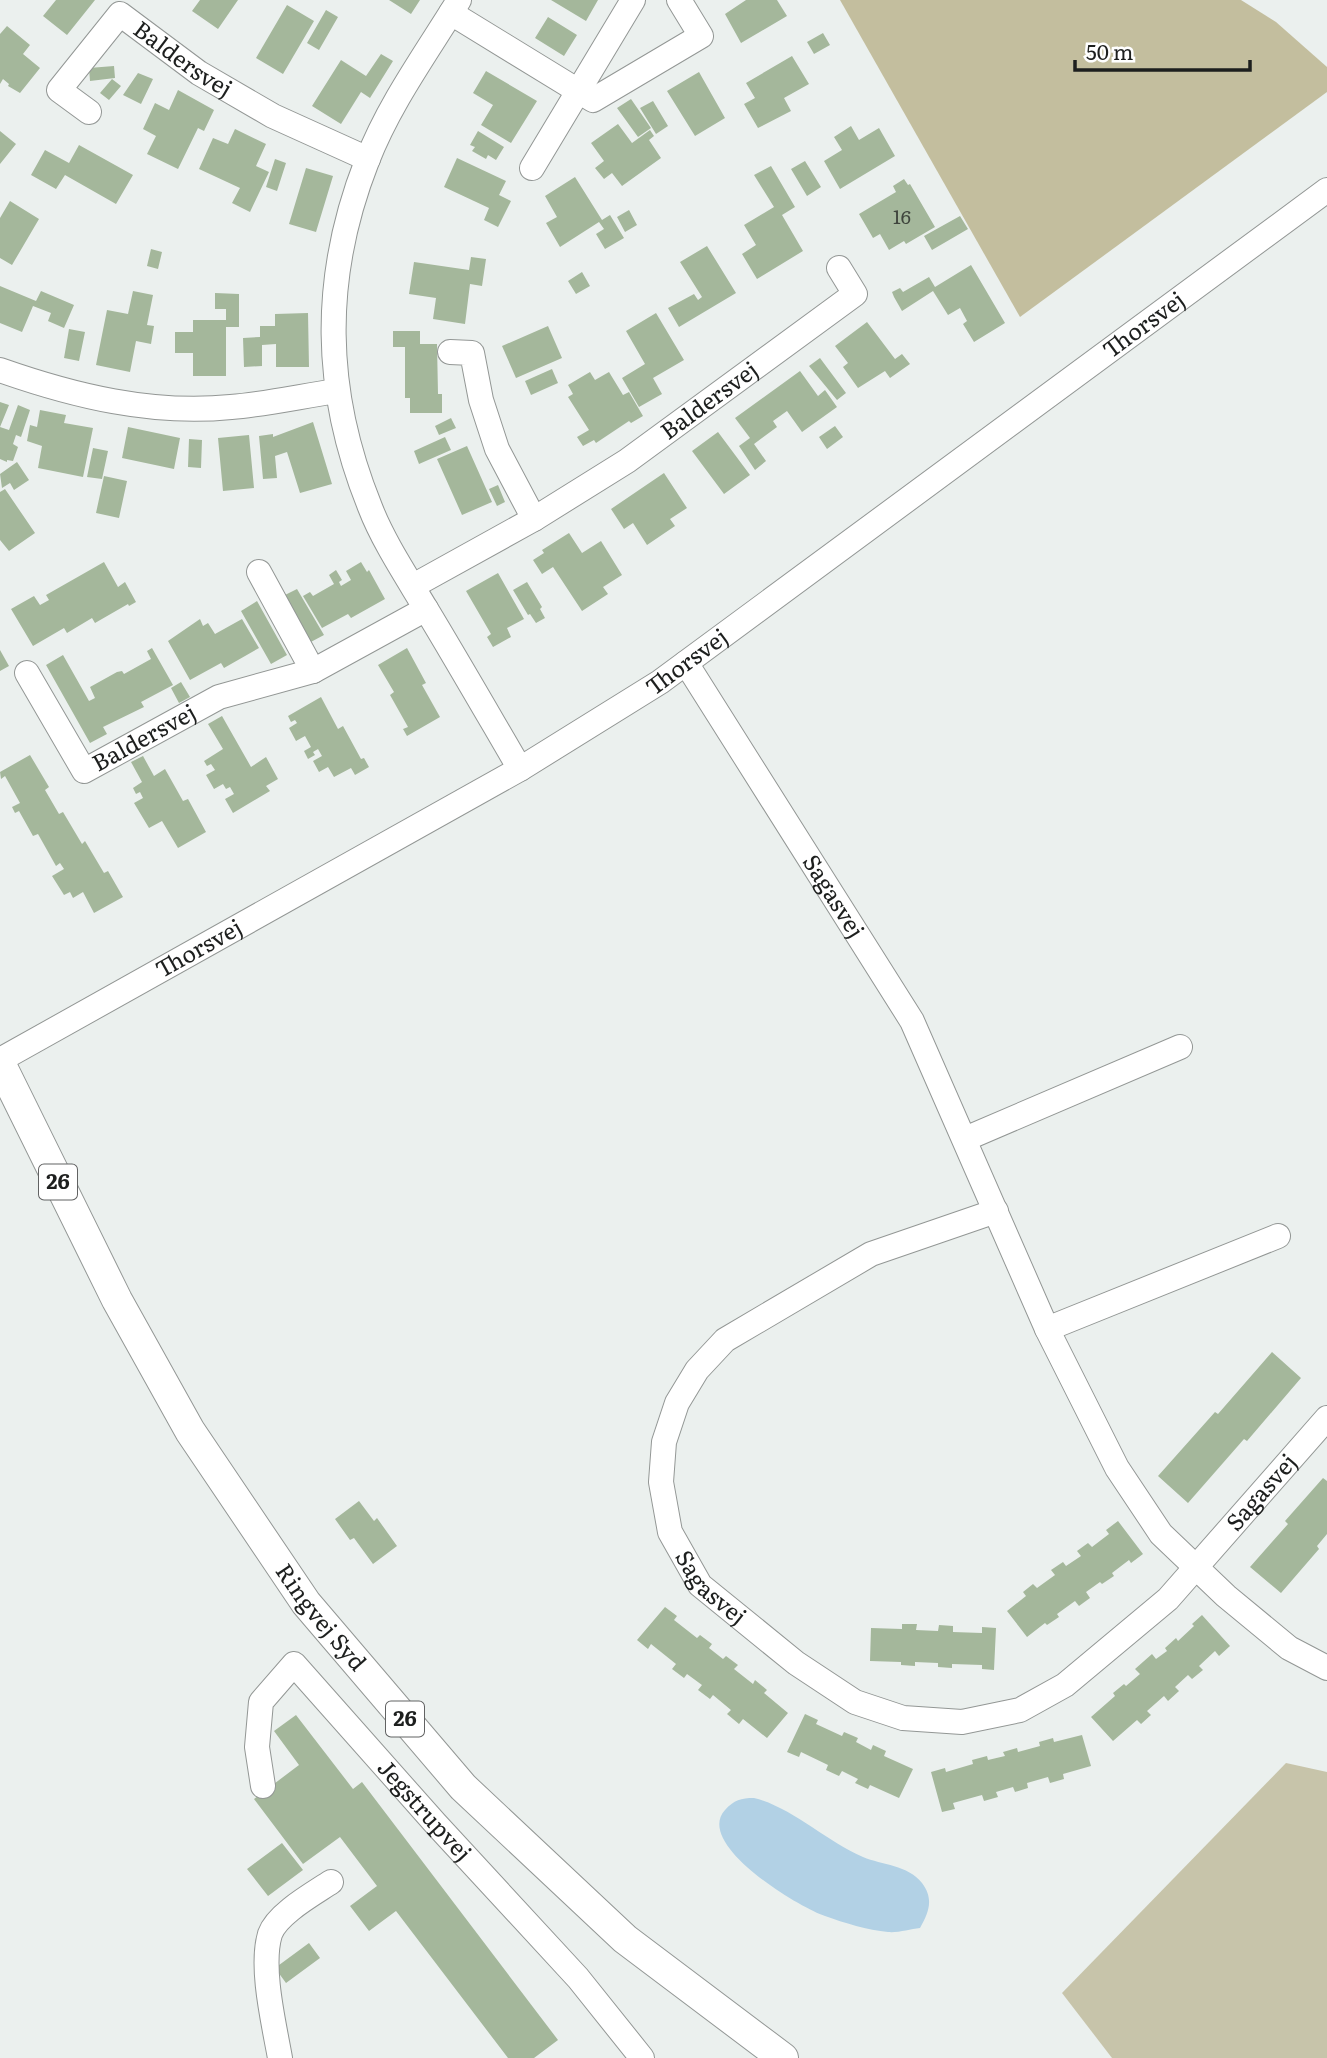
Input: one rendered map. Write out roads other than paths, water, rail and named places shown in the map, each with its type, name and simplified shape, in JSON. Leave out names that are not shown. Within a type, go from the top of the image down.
[{"type":"main road","name":"Ringvej Syd","points":[[0,1062],[117,1300],[190,1431],[306,1603],[463,1787],[625,1939],[783,2058]]},
{"type":"street","points":[[532,168],[634,0]]},
{"type":"street","points":[[520,769],[370,509],[349,447],[337,391],[332,324],[337,268],[347,218],[368,159],[391,111],[455,6],[593,100],[701,36],[679,0]]},
{"type":"street","name":"Baldersvej","points":[[89,112],[59,90],[120,14],[199,73],[241,98],[273,116],[368,159]]},
{"type":"street","name":"Thorsvej","points":[[0,1062],[520,769],[660,682],[1327,190]]},
{"type":"street","name":"Baldersvej","points":[[413,586],[534,519],[627,461],[855,294],[839,268]]},
{"type":"street","points":[[450,352],[472,353],[481,400],[497,449],[534,519]]},
{"type":"street","points":[[0,370],[40,384],[105,401],[162,408],[230,407],[337,391]]},
{"type":"street","points":[[259,572],[313,671]]},
{"type":"street","name":"Baldersvej","points":[[27,673],[84,771],[219,697],[313,671],[426,608]]},
{"type":"street","name":"Sagasvej","points":[[685,663],[912,1021],[1047,1329],[1117,1468],[1161,1534],[1226,1596],[1289,1648],[1327,1668]]},
{"type":"street","points":[[965,1139],[1180,1047]]},
{"type":"street","name":"Sagasvej","points":[[996,1211],[870,1254],[725,1340],[697,1370],[677,1403],[664,1442],[661,1482],[670,1532],[700,1585],[796,1664],[855,1702],[903,1718],[962,1722],[1020,1710],[1065,1685],[1168,1599],[1327,1418]]},
{"type":"street","points":[[1047,1329],[1278,1236]]},
{"type":"street","name":"Jegstrupvej","points":[[263,1786],[257,1747],[261,1702],[294,1664],[578,1978],[642,2058]]},
{"type":"street","points":[[280,2058],[267,1971],[271,1933],[288,1912],[331,1882]]},
{"type":"water","points":[[754,1798],[795,1816],[863,1857],[910,1872],[922,1883],[929,1900],[928,1911],[920,1928],[888,1932],[832,1919],[794,1900],[753,1872],[724,1840],[719,1824],[725,1810],[732,1804],[741,1799]]}]
